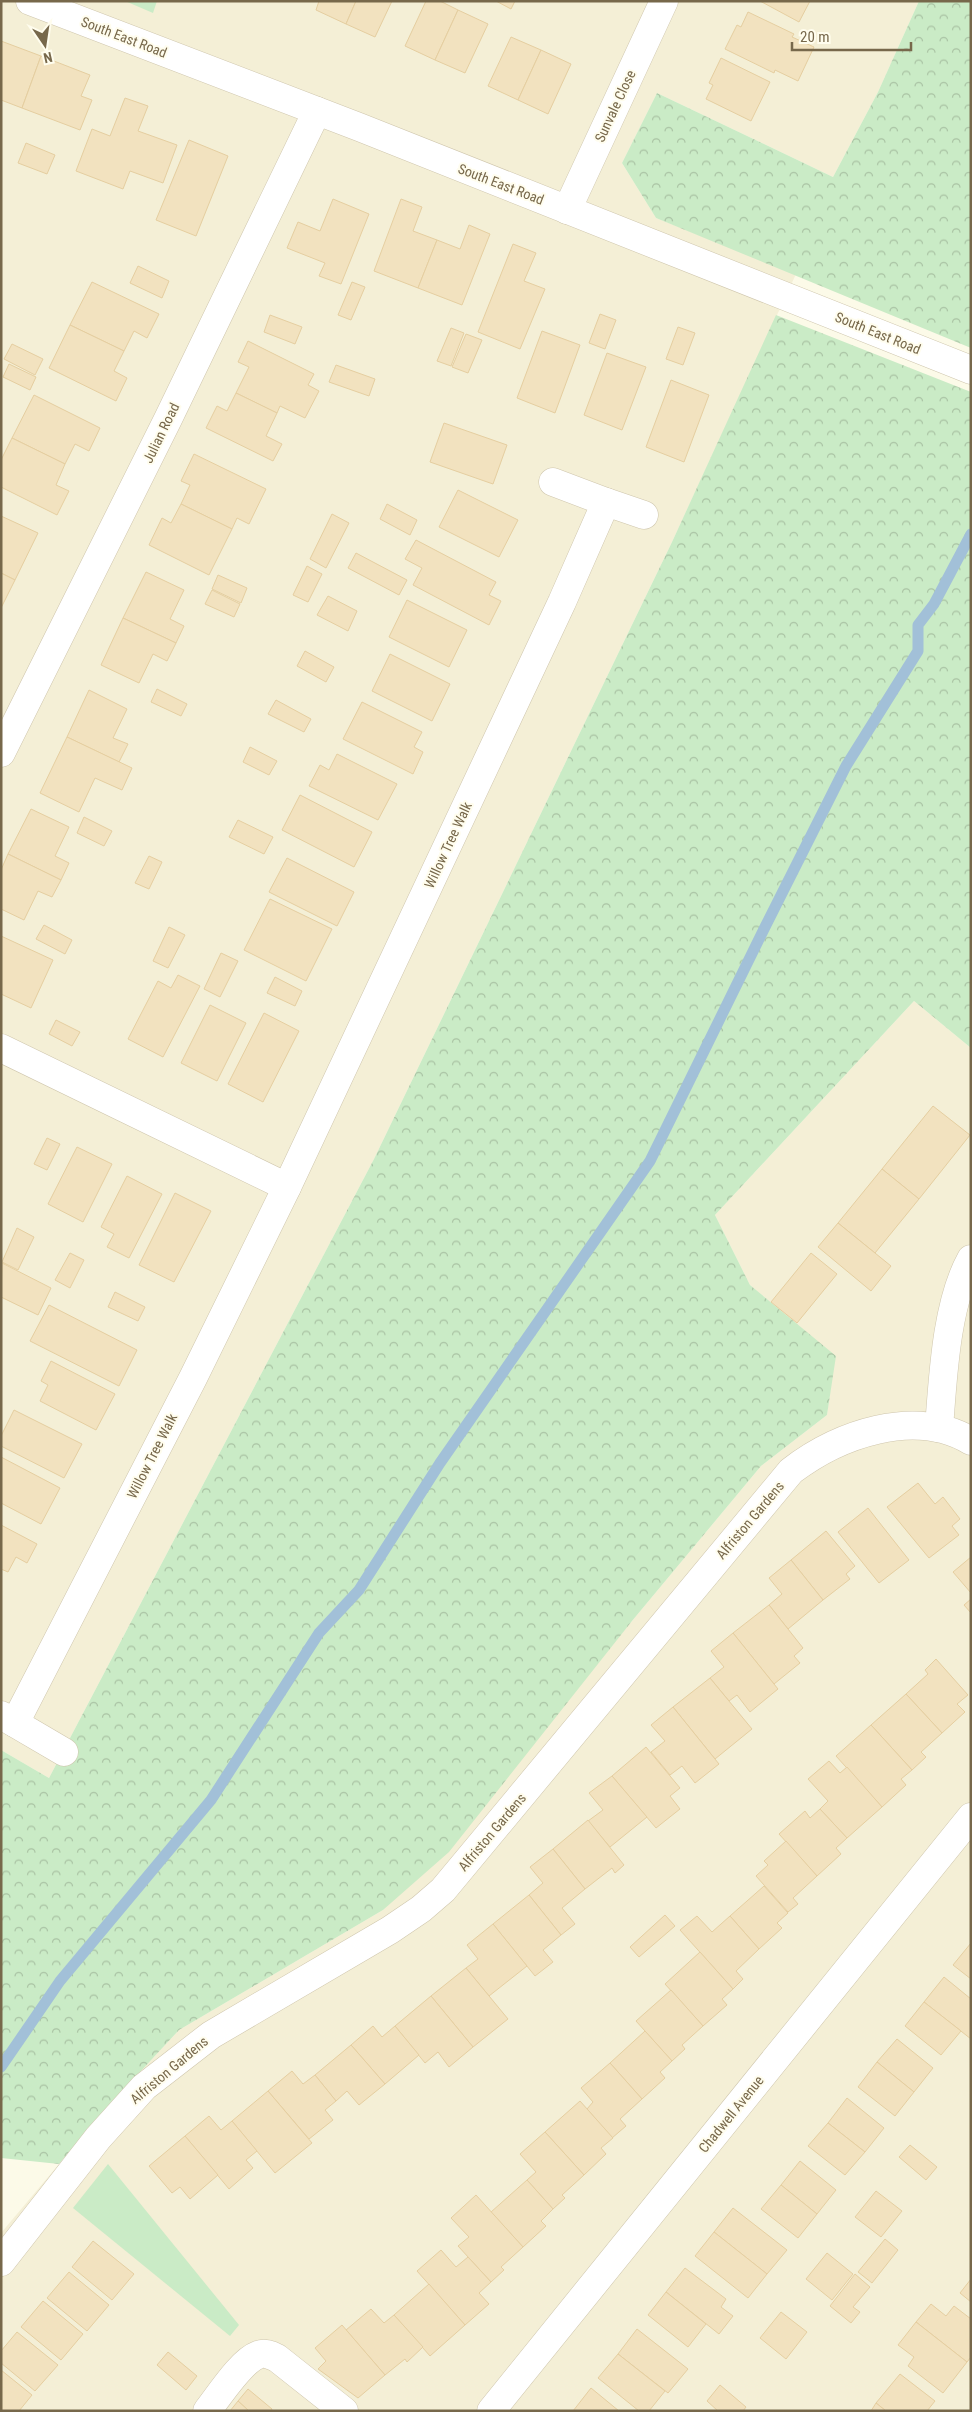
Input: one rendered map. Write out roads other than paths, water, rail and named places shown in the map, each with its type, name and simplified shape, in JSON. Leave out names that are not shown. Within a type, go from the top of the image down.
[{"type":"street","name":"South East Road","points":[[30,1],[317,111],[971,370]]},
{"type":"street","name":"Sunvale Close","points":[[567,210],[664,1]]},
{"type":"street","name":"Julian Road","points":[[1,753],[168,419],[317,111]]},
{"type":"street","points":[[552,482],[644,515]]},
{"type":"street","name":"Willow Tree Walk","points":[[64,1752],[8,1719],[192,1378],[286,1187],[559,610],[606,502]]},
{"type":"street","points":[[1,1048],[286,1187]]},
{"type":"street","points":[[939,1428],[948,1337],[960,1286],[971,1259]]},
{"type":"street","name":"Alfriston Gardens","points":[[1,2262],[104,2131],[144,2087],[211,2035],[390,1930],[421,1909],[443,1890],[791,1471],[811,1456],[834,1443],[862,1434],[910,1427],[939,1428],[971,1441]]},
{"type":"street","name":"Chadwell Avenue","points":[[491,2411],[971,1817]]},
{"type":"street","points":[[207,2411],[249,2361],[258,2355],[268,2354],[277,2358],[344,2411]]},
{"type":"waterway","points":[[1,2067],[60,1981],[211,1800],[319,1633],[359,1590],[440,1463],[650,1161],[846,766],[918,651],[918,625],[934,604],[971,534]]}]
